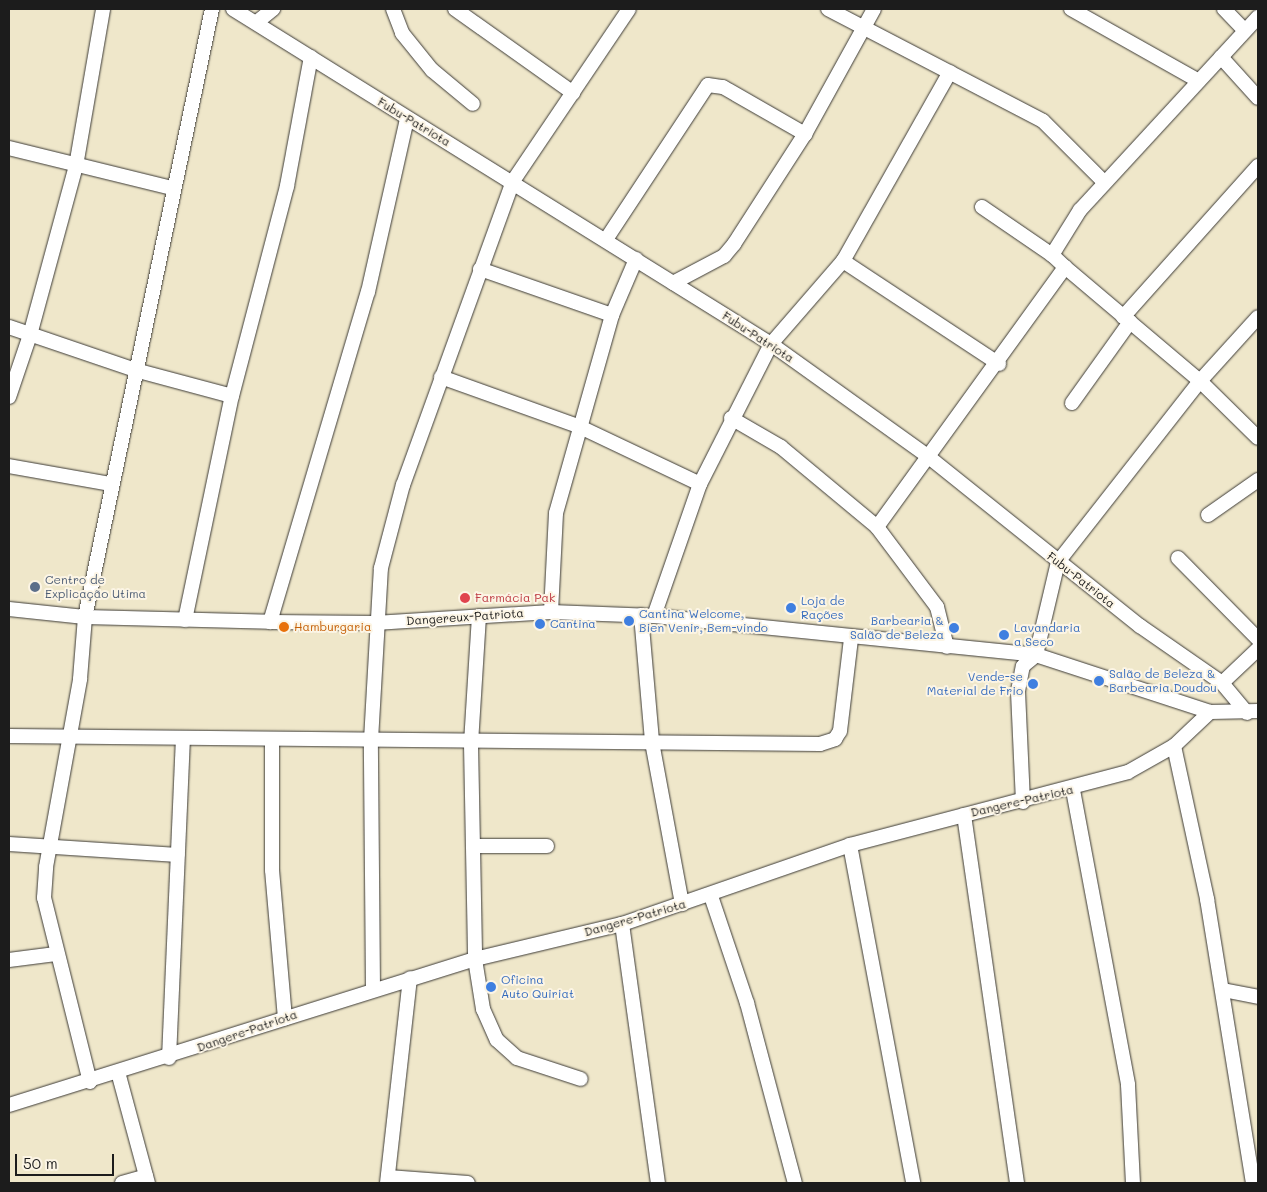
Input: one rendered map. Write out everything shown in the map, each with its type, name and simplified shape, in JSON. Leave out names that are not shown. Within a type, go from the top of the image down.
[{"type":"street","points":[[9,397],[30,335],[76,166],[103,9]]},
{"type":"street","points":[[90,1082],[56,954],[44,898],[49,844],[83,660],[85,617],[172,188],[212,9]]},
{"type":"street","name":"Fubu-Patriota","points":[[233,9],[257,22],[407,119],[607,238],[673,283],[771,344],[930,458],[1058,562],[1222,683],[1253,712]]},
{"type":"street","points":[[257,22],[273,9]]},
{"type":"street","points":[[393,9],[402,32],[432,70],[473,104]]},
{"type":"street","points":[[455,9],[573,93]]},
{"type":"street","points":[[373,989],[371,740],[375,623],[379,580],[400,498],[441,377],[513,181],[629,9]]},
{"type":"street","points":[[828,9],[1053,128],[1103,181]]},
{"type":"street","points":[[673,283],[724,256],[805,134],[874,9]]},
{"type":"street","points":[[1071,9],[1197,80]]},
{"type":"street","points":[[1224,9],[1245,31]]},
{"type":"street","points":[[1052,255],[1103,181],[1258,17]]},
{"type":"street","points":[[185,620],[232,396],[274,242],[311,57]]},
{"type":"street","points":[[1221,57],[1258,98]]},
{"type":"street","points":[[682,904],[652,742],[648,616],[700,484],[731,418],[771,344],[843,261],[950,72]]},
{"type":"street","points":[[607,238],[708,85],[722,87],[805,134]]},
{"type":"street","points":[[270,622],[368,292],[407,119]]},
{"type":"street","points":[[9,148],[76,166],[172,188]]},
{"type":"street","points":[[1072,403],[1127,319],[1258,166]]},
{"type":"street","points":[[982,207],[1052,255],[1200,381],[1258,438]]},
{"type":"street","points":[[552,612],[556,513],[578,426],[612,315],[636,259]]},
{"type":"street","points":[[843,261],[999,364]]},
{"type":"street","points":[[877,527],[999,364],[1065,267]]},
{"type":"street","points":[[480,269],[612,315]]},
{"type":"street","points":[[1023,802],[1018,691],[1023,666],[1036,655],[1058,562],[1200,381],[1258,317]]},
{"type":"street","points":[[9,327],[135,370],[232,396]]},
{"type":"street","points":[[441,377],[578,426],[700,484]]},
{"type":"street","points":[[731,418],[781,447],[877,527],[937,607],[947,647]]},
{"type":"street","points":[[9,466],[111,484]]},
{"type":"street","points":[[1208,515],[1258,480]]},
{"type":"street","points":[[1178,558],[1258,639]]},
{"type":"street","name":"Dangereux-Patriota","points":[[9,609],[85,617],[270,622],[375,623],[552,612],[648,616],[851,639],[1036,655],[1210,712]]},
{"type":"street","points":[[479,616],[471,744],[475,959],[483,1009],[497,1040],[517,1058],[581,1079]]},
{"type":"street","points":[[9,736],[69,740],[371,740],[471,744],[828,743],[840,731],[851,639]]},
{"type":"street","points":[[1222,683],[1258,650]]},
{"type":"street","points":[[1210,712],[1253,712]]},
{"type":"street","name":"Dangere-Patriota","points":[[9,1105],[169,1058],[410,978],[475,959],[622,924],[711,896],[850,845],[964,815],[1073,790],[1128,772],[1174,746],[1210,712]]},
{"type":"street","points":[[169,1058],[183,739]]},
{"type":"street","points":[[272,741],[272,870],[285,1018]]},
{"type":"street","points":[[1174,746],[1223,990],[1253,1183]]},
{"type":"street","points":[[1073,790],[1128,1085],[1133,1183]]},
{"type":"street","points":[[964,815],[1017,1183]]},
{"type":"street","points":[[9,844],[49,844],[178,855]]},
{"type":"street","points":[[850,845],[913,1183]]},
{"type":"street","points":[[473,846],[547,846]]},
{"type":"street","points":[[711,896],[747,1002],[796,1183]]},
{"type":"street","points":[[622,924],[658,1183]]},
{"type":"street","points":[[9,960],[56,954]]},
{"type":"street","points":[[410,978],[387,1180],[468,1183]]},
{"type":"street","points":[[1223,990],[1258,997]]},
{"type":"street","points":[[118,1072],[147,1180],[122,1183]]},
{"type":"place","name":"Centro de Explicação Utima","points":[[35,587]]},
{"type":"place","name":"Farmácia Pak","points":[[465,598]]},
{"type":"place","name":"Loja de Rações","points":[[791,608]]},
{"type":"place","name":"Cantina Welcome, Bien Venir, Bem-vindo","points":[[629,621]]},
{"type":"place","name":"Cantina","points":[[540,624]]},
{"type":"place","name":"Hamburgaria","points":[[284,627]]},
{"type":"place","name":"Barbearia & Salão de Beleza","points":[[954,628]]},
{"type":"place","name":"Lavandaria a Seco","points":[[1004,635]]},
{"type":"place","name":"Salão de Beleza & Barbearia Doudou","points":[[1099,681]]},
{"type":"place","name":"Vende-se Material de Frio","points":[[1033,684]]},
{"type":"place","name":"Oficina Auto Quiriat","points":[[491,987]]}]
